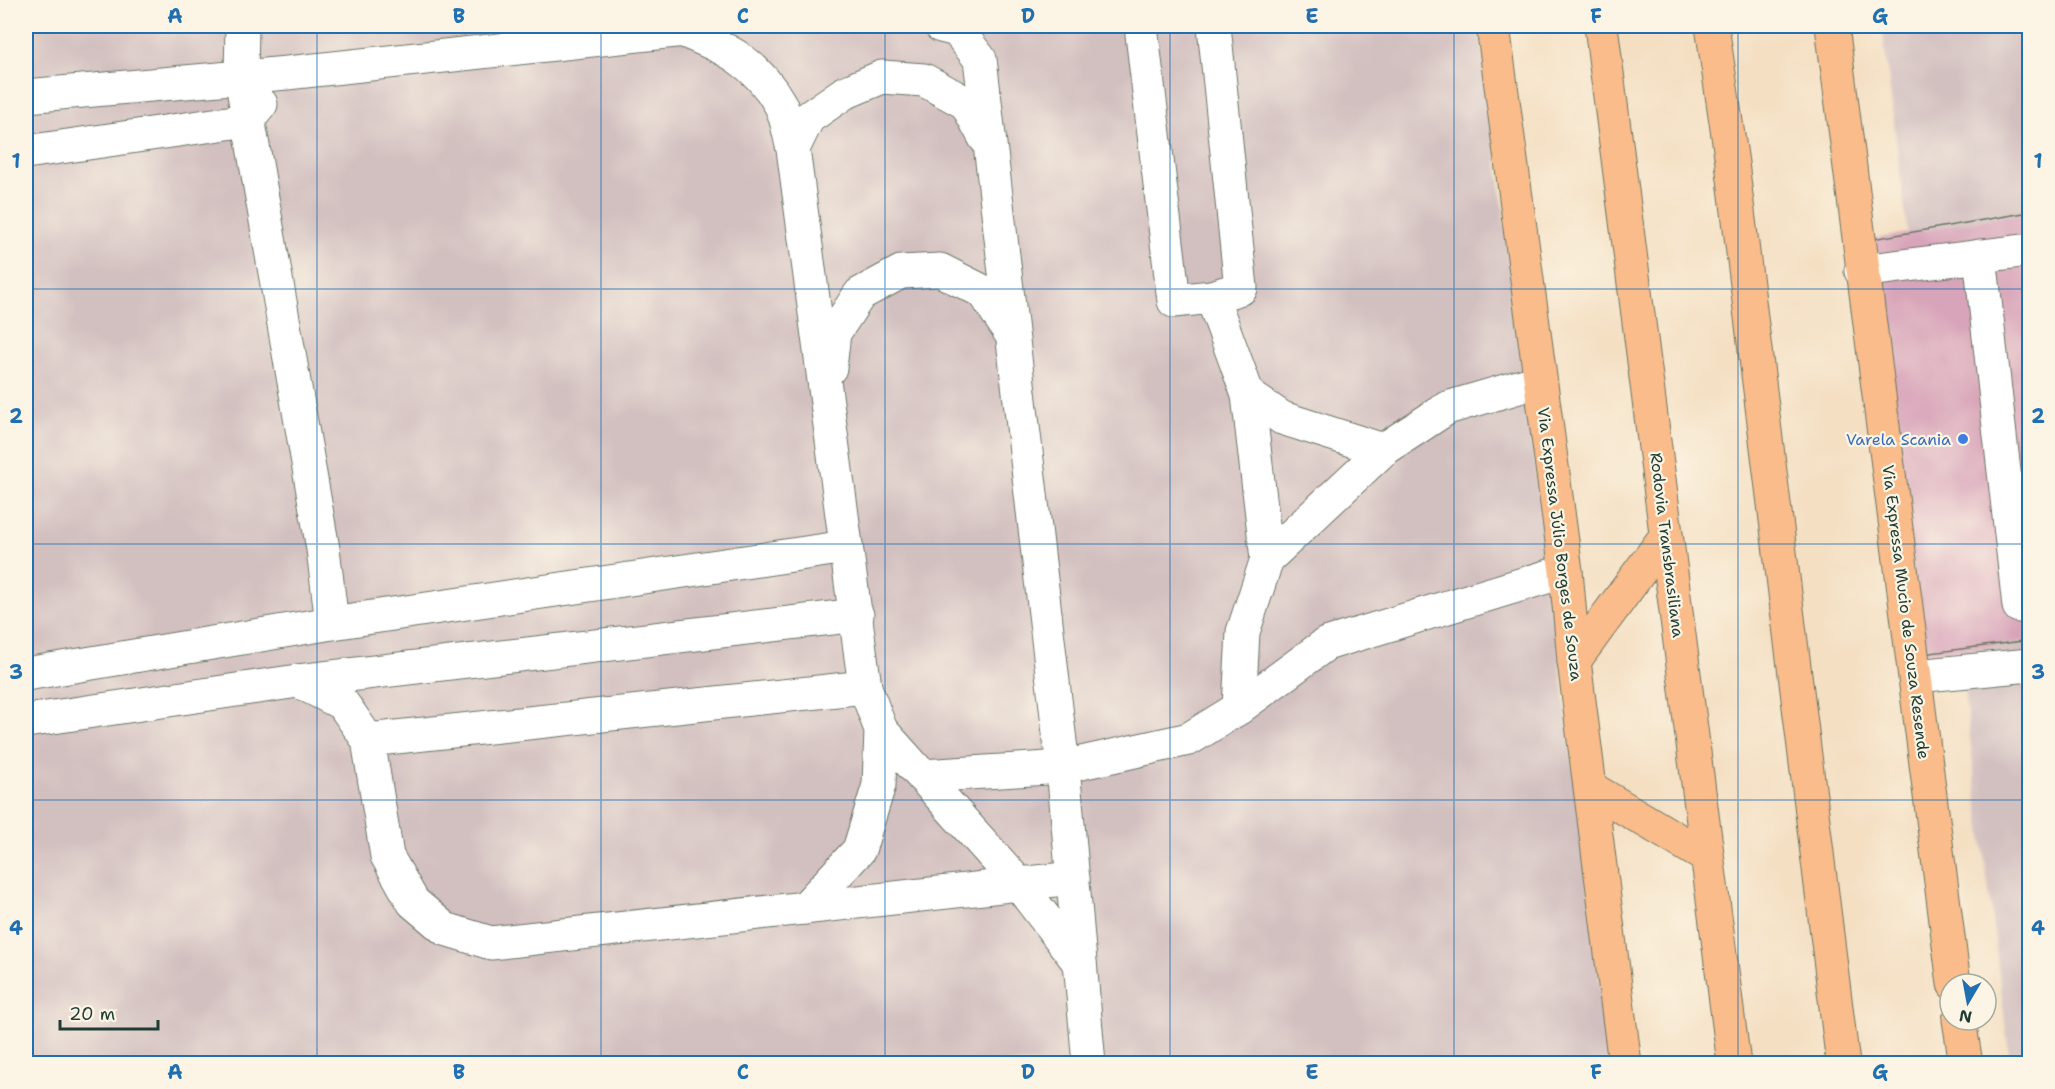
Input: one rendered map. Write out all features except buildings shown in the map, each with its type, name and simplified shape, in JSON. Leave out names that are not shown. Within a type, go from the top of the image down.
[{"type":"main road","name":"Via Expressa Júlio Borges de Souza","points":[[1492,26],[1566,570],[1574,661],[1625,1064]]},
{"type":"main road","name":"Rodovia Transbrasiliana","points":[[1601,26],[1705,856],[1734,1064]]},
{"type":"main road","points":[[1712,26],[1734,175],[1843,1064]]},
{"type":"main road","name":"Via Expressa Mucio de Souza Resende","points":[[1832,26],[1953,972]]},
{"type":"main road","points":[[1574,661],[1666,536]]},
{"type":"main road","points":[[1592,789],[1705,856]]},
{"type":"main road","points":[[1961,1032],[1966,1064]]},
{"type":"street","points":[[242,26],[240,77],[323,549],[332,623]]},
{"type":"street","points":[[26,96],[287,73],[729,26]]},
{"type":"street","points":[[941,26],[957,30],[980,59],[1063,767],[1089,1064]]},
{"type":"street","points":[[1141,26],[1174,301],[1212,297],[1241,288],[1214,26]]},
{"type":"street","points":[[681,30],[726,48],[756,70],[781,105],[793,149],[865,687],[881,730],[1018,883],[1080,964]]},
{"type":"street","points":[[26,152],[248,120],[287,73]]},
{"type":"street","points":[[793,149],[808,118],[844,93],[882,77],[924,80],[966,103],[991,148]]},
{"type":"street","points":[[1862,271],[2030,250]]},
{"type":"street","points":[[1980,256],[2019,606]]},
{"type":"street","points":[[826,399],[834,333],[860,294],[901,272],[940,270],[984,292],[1013,338]]},
{"type":"street","points":[[1212,297],[1248,395],[1267,559],[1243,632],[1239,708]]},
{"type":"street","points":[[1267,559],[1383,450],[1447,408],[1539,381]]},
{"type":"street","points":[[1248,395],[1281,418],[1383,450]]},
{"type":"street","points":[[26,674],[332,623],[846,547]]},
{"type":"street","points":[[922,776],[1063,767],[1189,739],[1239,708],[1326,644],[1566,570]]},
{"type":"street","points":[[26,721],[298,681],[857,615]]},
{"type":"street","points":[[86,664],[94,711]]},
{"type":"street","points":[[1916,676],[2030,665]]},
{"type":"street","points":[[298,681],[343,704],[368,740],[387,856],[413,902],[445,929],[491,943],[1073,878]]},
{"type":"street","points":[[368,740],[865,687]]},
{"type":"street","points":[[805,908],[859,850],[879,785],[881,730]]},
{"type":"shaded area","points":[[26,26],[1480,26],[1610,1063],[26,1063]]},
{"type":"shaded area","points":[[1882,26],[2029,26],[2029,1063],[2010,1063]]},
{"type":"place","name":"Varela Scania","points":[[1963,439]]}]
